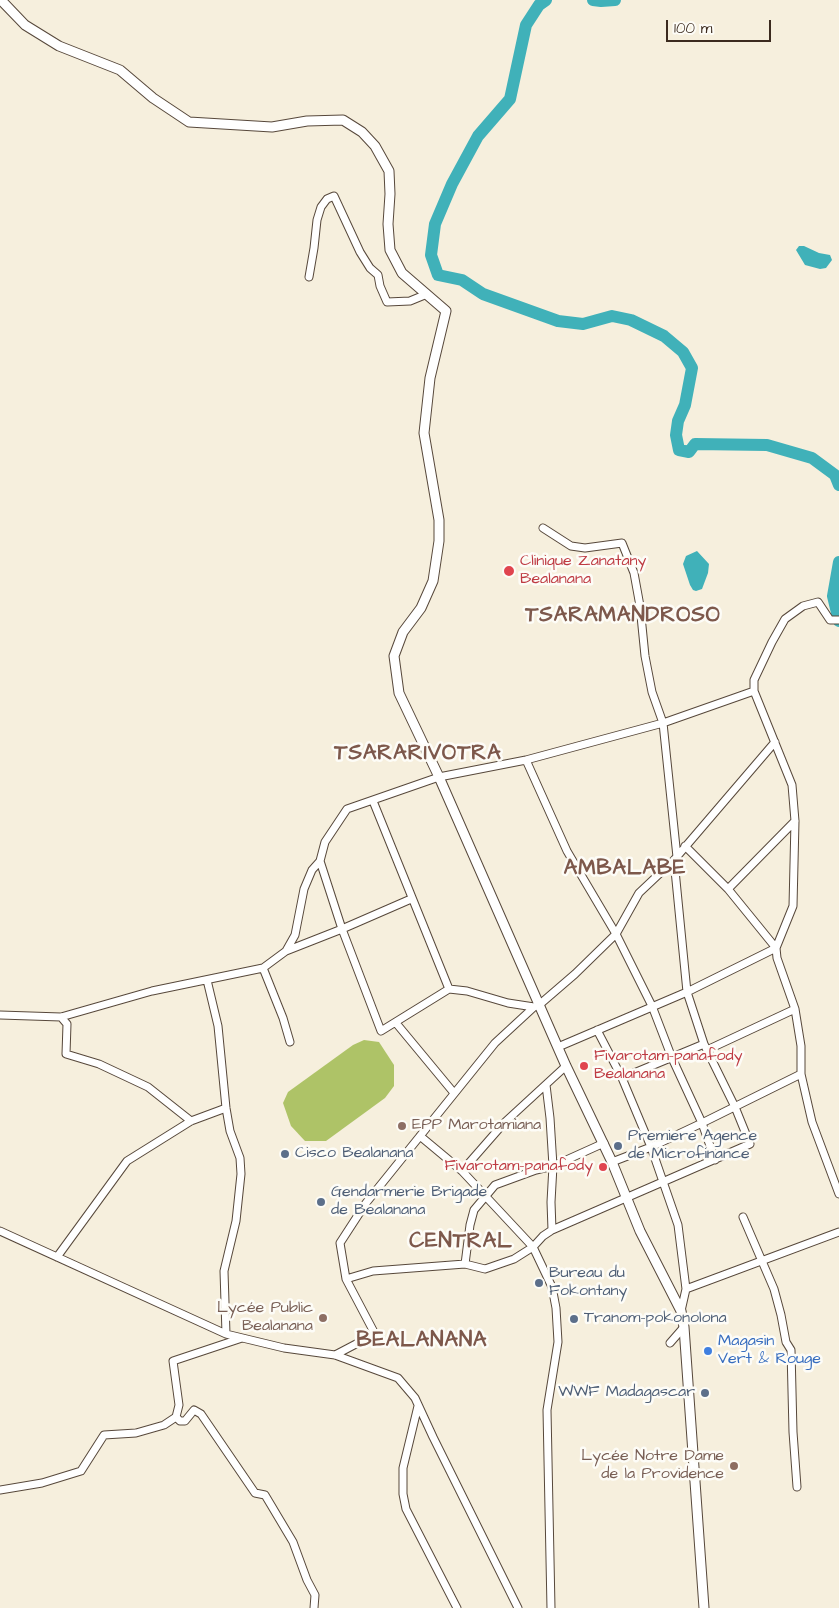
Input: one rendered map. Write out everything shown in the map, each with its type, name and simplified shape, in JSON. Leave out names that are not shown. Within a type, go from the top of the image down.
[{"type":"street","points":[[1,0],[25,25],[59,46],[120,70],[153,98],[189,122],[272,127],[307,121],[343,120],[362,132],[375,146],[390,171],[388,224],[390,250],[402,273],[446,311],[430,378],[424,433],[439,520],[440,540],[433,580],[421,608],[403,632],[394,656],[399,693],[439,777],[537,1006],[604,1143],[640,1231],[681,1311],[684,1326],[704,1608]]},
{"type":"street","points":[[309,277],[317,220],[321,207],[327,199],[334,196],[360,252],[370,268],[378,275],[380,286],[387,302],[410,301],[427,294]]},
{"type":"street","points":[[346,1279],[373,1272],[465,1264],[485,1269],[514,1258],[534,1247],[542,1236],[552,1230],[750,1144],[735,1107],[705,1047],[687,992],[663,723],[652,692],[645,656],[640,606],[634,572],[622,543],[585,548],[571,546],[543,528]]},
{"type":"street","points":[[558,1047],[687,992],[776,948],[793,906],[795,821],[792,786],[754,691],[754,680],[785,619],[803,606],[818,602],[830,620],[839,620]]},
{"type":"street","points":[[286,951],[295,935],[304,888],[312,870],[320,861],[324,842],[349,807],[373,801],[439,777],[526,760],[663,723],[754,691]]},
{"type":"street","points":[[335,1355],[375,1334],[346,1279],[340,1243],[366,1203],[495,1043],[576,974],[616,934],[639,893],[675,859],[775,742]]},
{"type":"street","points":[[526,760],[567,851],[616,934],[652,1006],[672,1058],[702,1123],[715,1160]]},
{"type":"street","points":[[373,801],[449,989]]},
{"type":"street","points":[[728,889],[795,821]]},
{"type":"street","points":[[685,846],[728,889],[776,948],[796,1009],[801,1046],[801,1074],[812,1122],[839,1194]]},
{"type":"street","points":[[320,861],[342,929],[381,1031],[449,989],[467,991],[508,1003],[537,1006]]},
{"type":"street","points":[[0,1015],[62,1017],[104,1003],[152,991],[263,968],[286,951],[412,899]]},
{"type":"street","points":[[263,968],[283,1018],[290,1042]]},
{"type":"street","points":[[207,980],[218,1026],[230,1131],[240,1158],[241,1174],[236,1222],[224,1271],[226,1334]]},
{"type":"street","points":[[622,1078],[705,1047],[796,1009]]},
{"type":"street","points":[[62,1017],[68,1024],[66,1054],[99,1064],[148,1086],[190,1121]]},
{"type":"street","points":[[396,1023],[454,1093]]},
{"type":"street","points":[[597,1030],[622,1078],[652,1147],[678,1225],[686,1290],[681,1311]]},
{"type":"street","points":[[462,1171],[504,1123],[566,1066]]},
{"type":"street","points":[[612,1162],[652,1147],[801,1074]]},
{"type":"street","points":[[546,1085],[553,1166],[552,1230]]},
{"type":"street","points":[[56,1257],[127,1161],[190,1121],[226,1108]]},
{"type":"street","points":[[420,1136],[462,1171],[534,1247],[552,1287],[556,1308],[558,1342],[547,1410],[551,1608]]},
{"type":"street","points":[[465,1264],[474,1210],[495,1185],[553,1166],[604,1143]]},
{"type":"street","points":[[743,1216],[774,1289],[786,1342],[791,1350],[793,1432],[797,1487]]},
{"type":"street","points":[[0,1232],[226,1334],[284,1348],[335,1355],[398,1378],[415,1398],[518,1608]]},
{"type":"street","points":[[686,1290],[839,1232]]},
{"type":"street","points":[[670,1343],[684,1326]]},
{"type":"street","points":[[0,1490],[42,1483],[81,1471],[104,1435],[136,1433],[164,1425],[176,1417],[179,1405],[172,1361],[244,1338]]},
{"type":"street","points":[[418,1405],[403,1468],[403,1494],[406,1510],[457,1608]]},
{"type":"street","points":[[176,1417],[180,1421],[185,1421],[194,1410],[201,1414],[255,1493],[265,1495],[293,1542],[315,1596],[314,1608]]},
{"type":"green space","points":[[364,1040],[379,1042],[394,1065],[394,1086],[385,1098],[326,1141],[305,1141],[291,1126],[283,1103],[288,1092],[353,1045]]},
{"type":"water","points":[[799,246],[830,255],[832,260],[826,268],[820,269],[805,265],[796,250]]},
{"type":"water","points":[[697,551],[709,564],[702,589],[696,591],[690,585],[683,564],[686,556]]},
{"type":"waterway","points":[[546,0],[539,5],[526,25],[510,99],[478,136],[452,184],[435,224],[431,255],[438,275],[462,280],[483,294],[558,321],[583,324],[612,316],[631,320],[664,336],[683,352],[692,368],[685,405],[678,421],[676,435],[679,450],[689,452],[695,444],[767,445],[812,458],[835,475],[839,485]]},
{"type":"waterway","points":[[593,0],[615,0]]},
{"type":"waterway","points":[[839,562],[833,596],[839,621]]},
{"type":"place","name":"Clinique Zanatany Bealanana","points":[[509,571]]},
{"type":"place","name":"Fivarotam-panafody Bealanana","points":[[584,1066]]},
{"type":"place","name":"EPP Marotamiana","points":[[402,1126]]},
{"type":"place","name":"Premiere Agence de Microfinance","points":[[618,1146]]},
{"type":"place","name":"Cisco Bealanana","points":[[285,1154]]},
{"type":"place","name":"Fivarotam-panafody","points":[[603,1167]]},
{"type":"place","name":"Gendarmerie Brigade de Bealanana","points":[[321,1202]]},
{"type":"place","name":"Bureau du Fokontany","points":[[539,1283]]},
{"type":"place","name":"Lycée Public Bealanana","points":[[323,1318]]},
{"type":"place","name":"Tranom-pokonolona","points":[[574,1319]]},
{"type":"place","name":"Magasin Vert & Rouge","points":[[708,1351]]},
{"type":"place","name":"WWF Madagascar","points":[[705,1393]]},
{"type":"place","name":"Lycée Notre Dame de la Providence","points":[[734,1466]]},
{"type":"district","name":"TSARAMANDROSO","points":[[623,617]]},
{"type":"district","name":"TSARARIVOTRA","points":[[418,755]]},
{"type":"district","name":"AMBALABE","points":[[625,870]]},
{"type":"district","name":"CENTRAL","points":[[461,1243]]},
{"type":"district","name":"BEALANANA","points":[[422,1342]]}]
